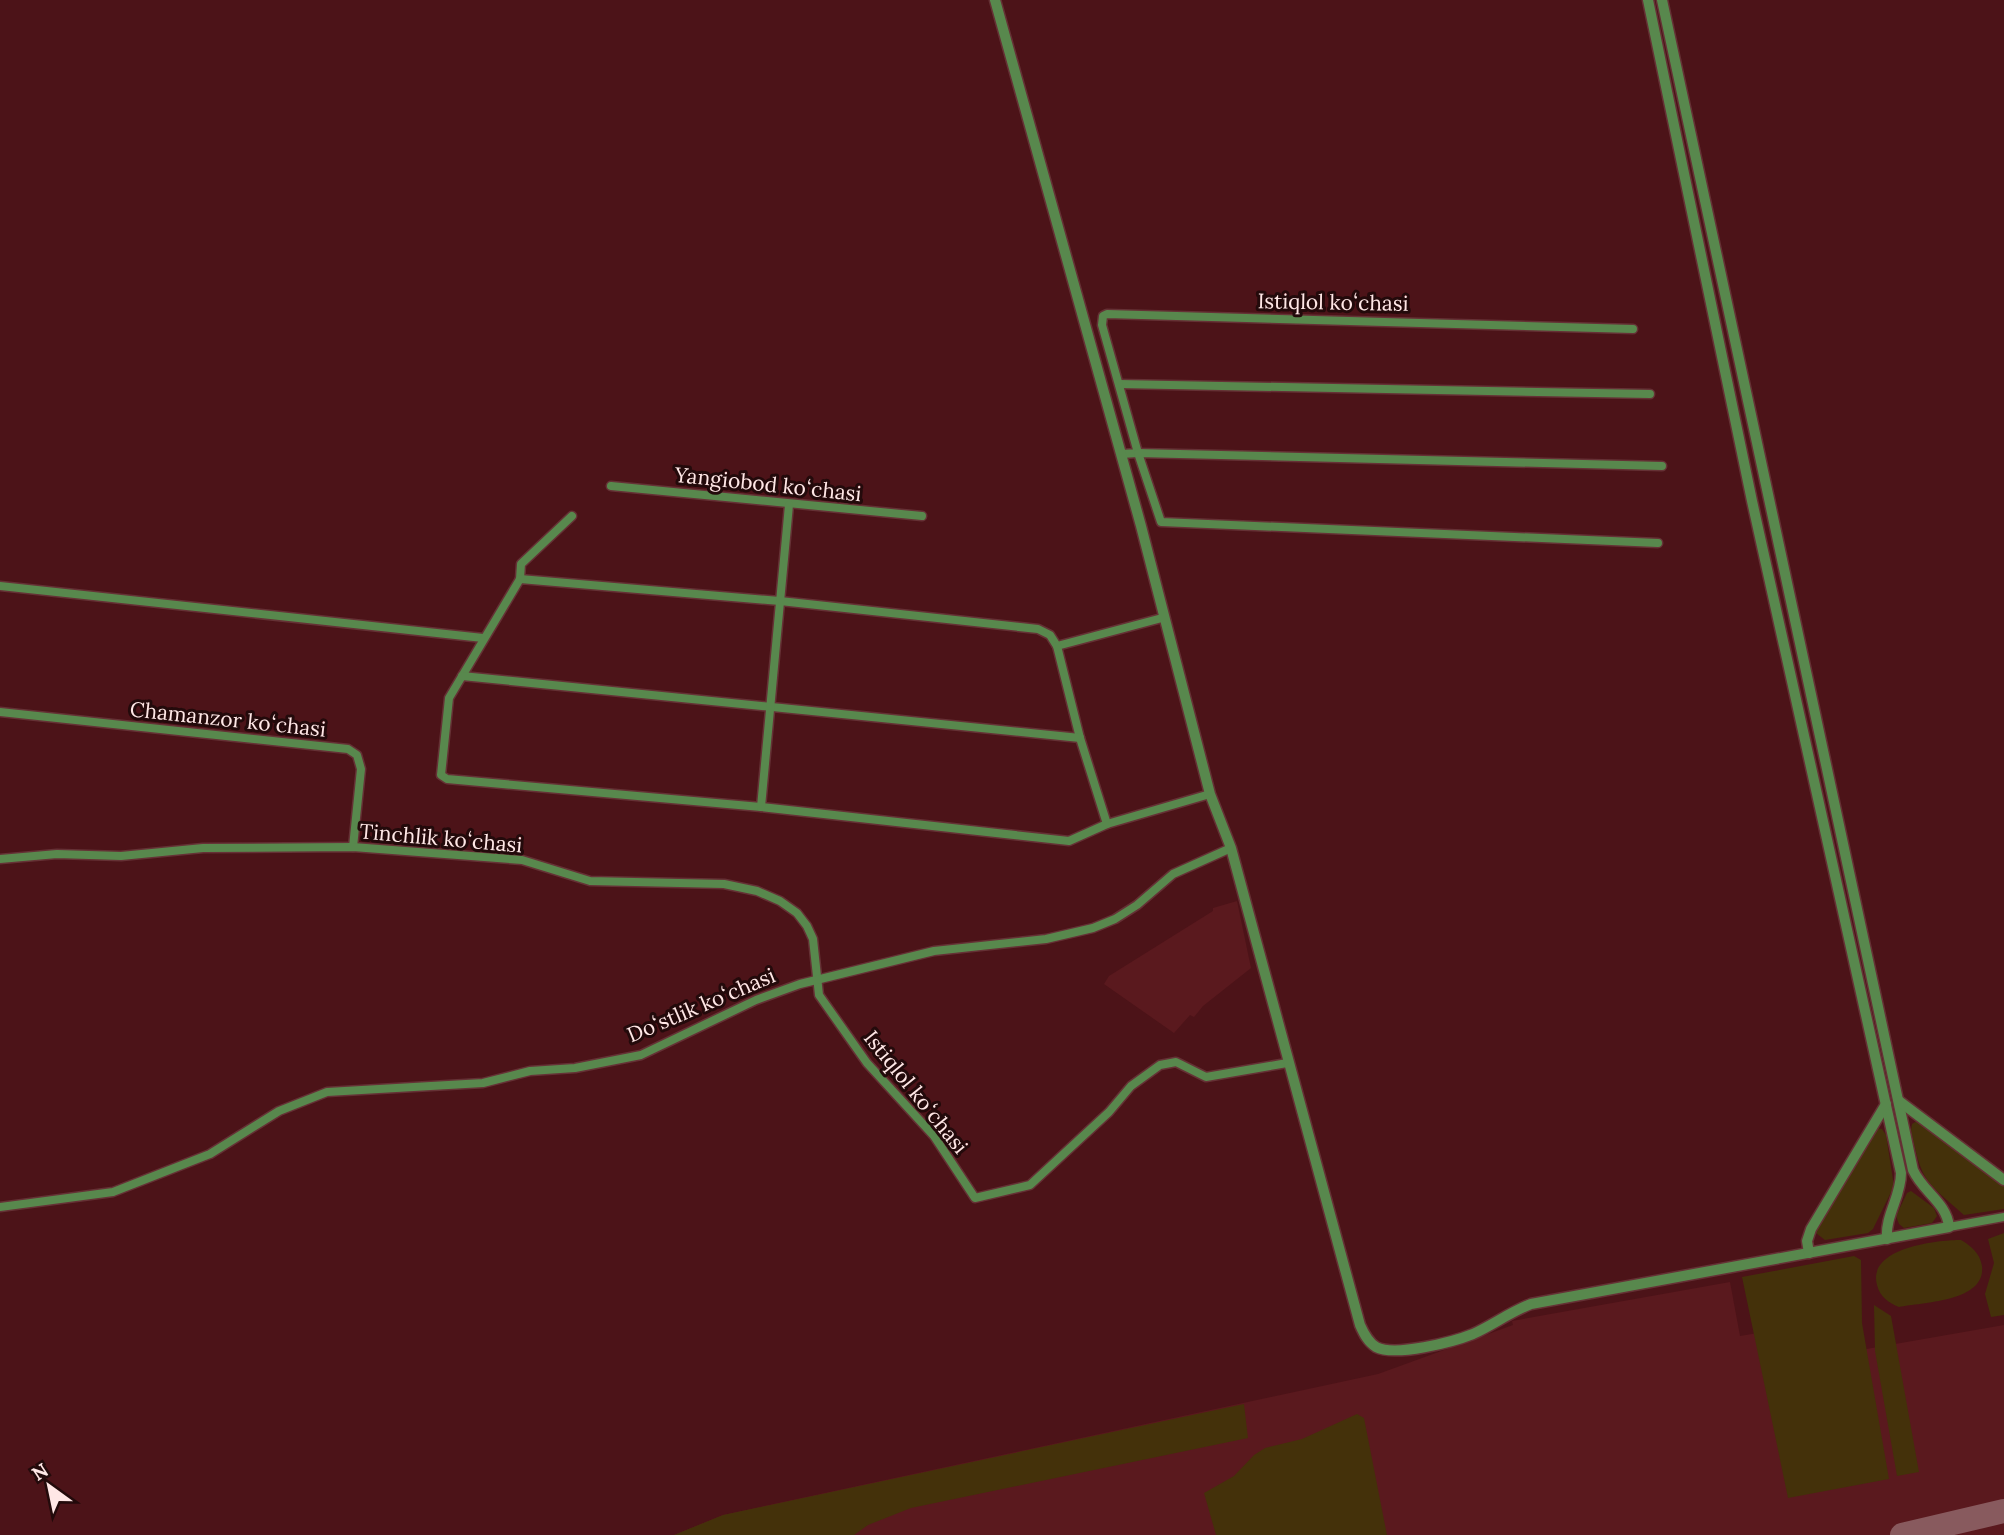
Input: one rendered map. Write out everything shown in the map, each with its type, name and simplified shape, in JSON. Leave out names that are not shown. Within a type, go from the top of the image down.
[{"type":"street","points":[[995,0],[1121,454],[1210,794],[1231,848],[1287,1063],[1364,1335],[1376,1347],[1394,1351],[1448,1342],[1472,1334],[1514,1310],[1531,1304],[2004,1217]]},
{"type":"street","points":[[1648,0],[1752,500],[1901,1173],[1901,1188],[1886,1226],[1886,1239]]},
{"type":"street","points":[[1662,0],[1913,1170],[1919,1184],[1943,1207],[1949,1227]]},
{"type":"street","name":"Istiqlol koʻchasi","points":[[1633,328],[1107,314],[1103,316],[1102,325],[1138,453],[1161,522],[1658,543]]},
{"type":"street","points":[[1119,384],[1650,394]]},
{"type":"street","points":[[1121,454],[1662,466]]},
{"type":"street","name":"Yangiobod koʻchasi","points":[[611,486],[922,516]]},
{"type":"street","points":[[761,807],[789,505]]},
{"type":"street","points":[[572,516],[521,564],[520,579],[449,698],[440,771],[443,778],[761,807],[1069,841],[1107,824],[1210,794]]},
{"type":"street","points":[[520,579],[780,601],[1038,629],[1050,635],[1057,646],[1080,738],[1107,824]]},
{"type":"street","points":[[0,586],[483,638]]},
{"type":"street","points":[[1057,646],[1162,618]]},
{"type":"street","points":[[462,676],[1080,738]]},
{"type":"street","name":"Chamanzor koʻchasi","points":[[0,712],[348,749],[357,755],[361,769],[352,847]]},
{"type":"street","name":"Tinchlik koʻchasi","points":[[0,859],[57,853],[121,856],[203,848],[352,847],[522,860],[590,881],[724,884],[757,891],[780,901],[797,913],[813,939],[815,981]]},
{"type":"street","name":"Doʻstlik koʻchasi","points":[[0,1207],[113,1192],[210,1154],[279,1111],[327,1092],[483,1083],[530,1071],[575,1068],[641,1055],[757,1000],[815,981],[934,951],[1046,939],[1093,928],[1126,912],[1173,874],[1231,848]]},
{"type":"street","name":"Istiqlol koʻchasi","points":[[815,981],[818,995],[859,1053],[919,1117],[975,1198],[1030,1185],[1109,1112],[1131,1086],[1160,1065],[1177,1062],[1206,1077],[1287,1063]]},
{"type":"street","points":[[1899,1101],[2004,1180]]},
{"type":"street","points":[[1809,1253],[1807,1241],[1811,1229],[1886,1104]]},
{"type":"shaded area","points":[[1237,901],[1251,968],[1203,1006],[1194,1017],[1190,1015],[1174,1033],[1104,984],[1109,976],[1213,911],[1213,908]]},
{"type":"shaded area","points":[[1917,1121],[2004,1186],[2004,1209],[1964,1215],[1933,1187],[1918,1161],[1911,1130],[1912,1124]]},
{"type":"shaded area","points":[[1876,1128],[1882,1129],[1886,1135],[1894,1186],[1873,1229],[1868,1233],[1825,1240],[1816,1233],[1817,1226]]},
{"type":"shaded area","points":[[1911,1191],[1934,1208],[1937,1216],[1932,1223],[1904,1228],[1899,1224],[1896,1216],[1907,1193]]},
{"type":"shaded area","points":[[2004,1233],[2004,1315],[1991,1317],[1985,1294],[1994,1263],[1988,1239]]},
{"type":"shaded area","points":[[1961,1240],[1974,1250],[1981,1261],[1981,1278],[1974,1287],[1951,1298],[1899,1307],[1880,1293],[1877,1272],[1882,1262],[1921,1244]]},
{"type":"shaded area","points":[[1854,1256],[1861,1260],[1862,1323],[1889,1479],[1788,1498],[1742,1277]]},
{"type":"shaded area","points":[[1730,1282],[1740,1336],[1823,1322],[1855,1351],[2004,1325],[2004,1535],[674,1535],[723,1515],[1378,1374],[1513,1325],[1512,1321]]},
{"type":"shaded area","points":[[1874,1305],[1891,1316],[1919,1472],[1897,1476],[1875,1351]]},
{"type":"shaded area","points":[[1244,1404],[1248,1438],[911,1508],[868,1525],[854,1535],[674,1535],[723,1515]]},
{"type":"shaded area","points":[[1357,1414],[1364,1418],[1387,1535],[1216,1535],[1204,1493],[1234,1476],[1254,1455],[1265,1448],[1302,1439]]},
{"type":"taxiway","points":[[1902,1535],[2004,1511]]}]
